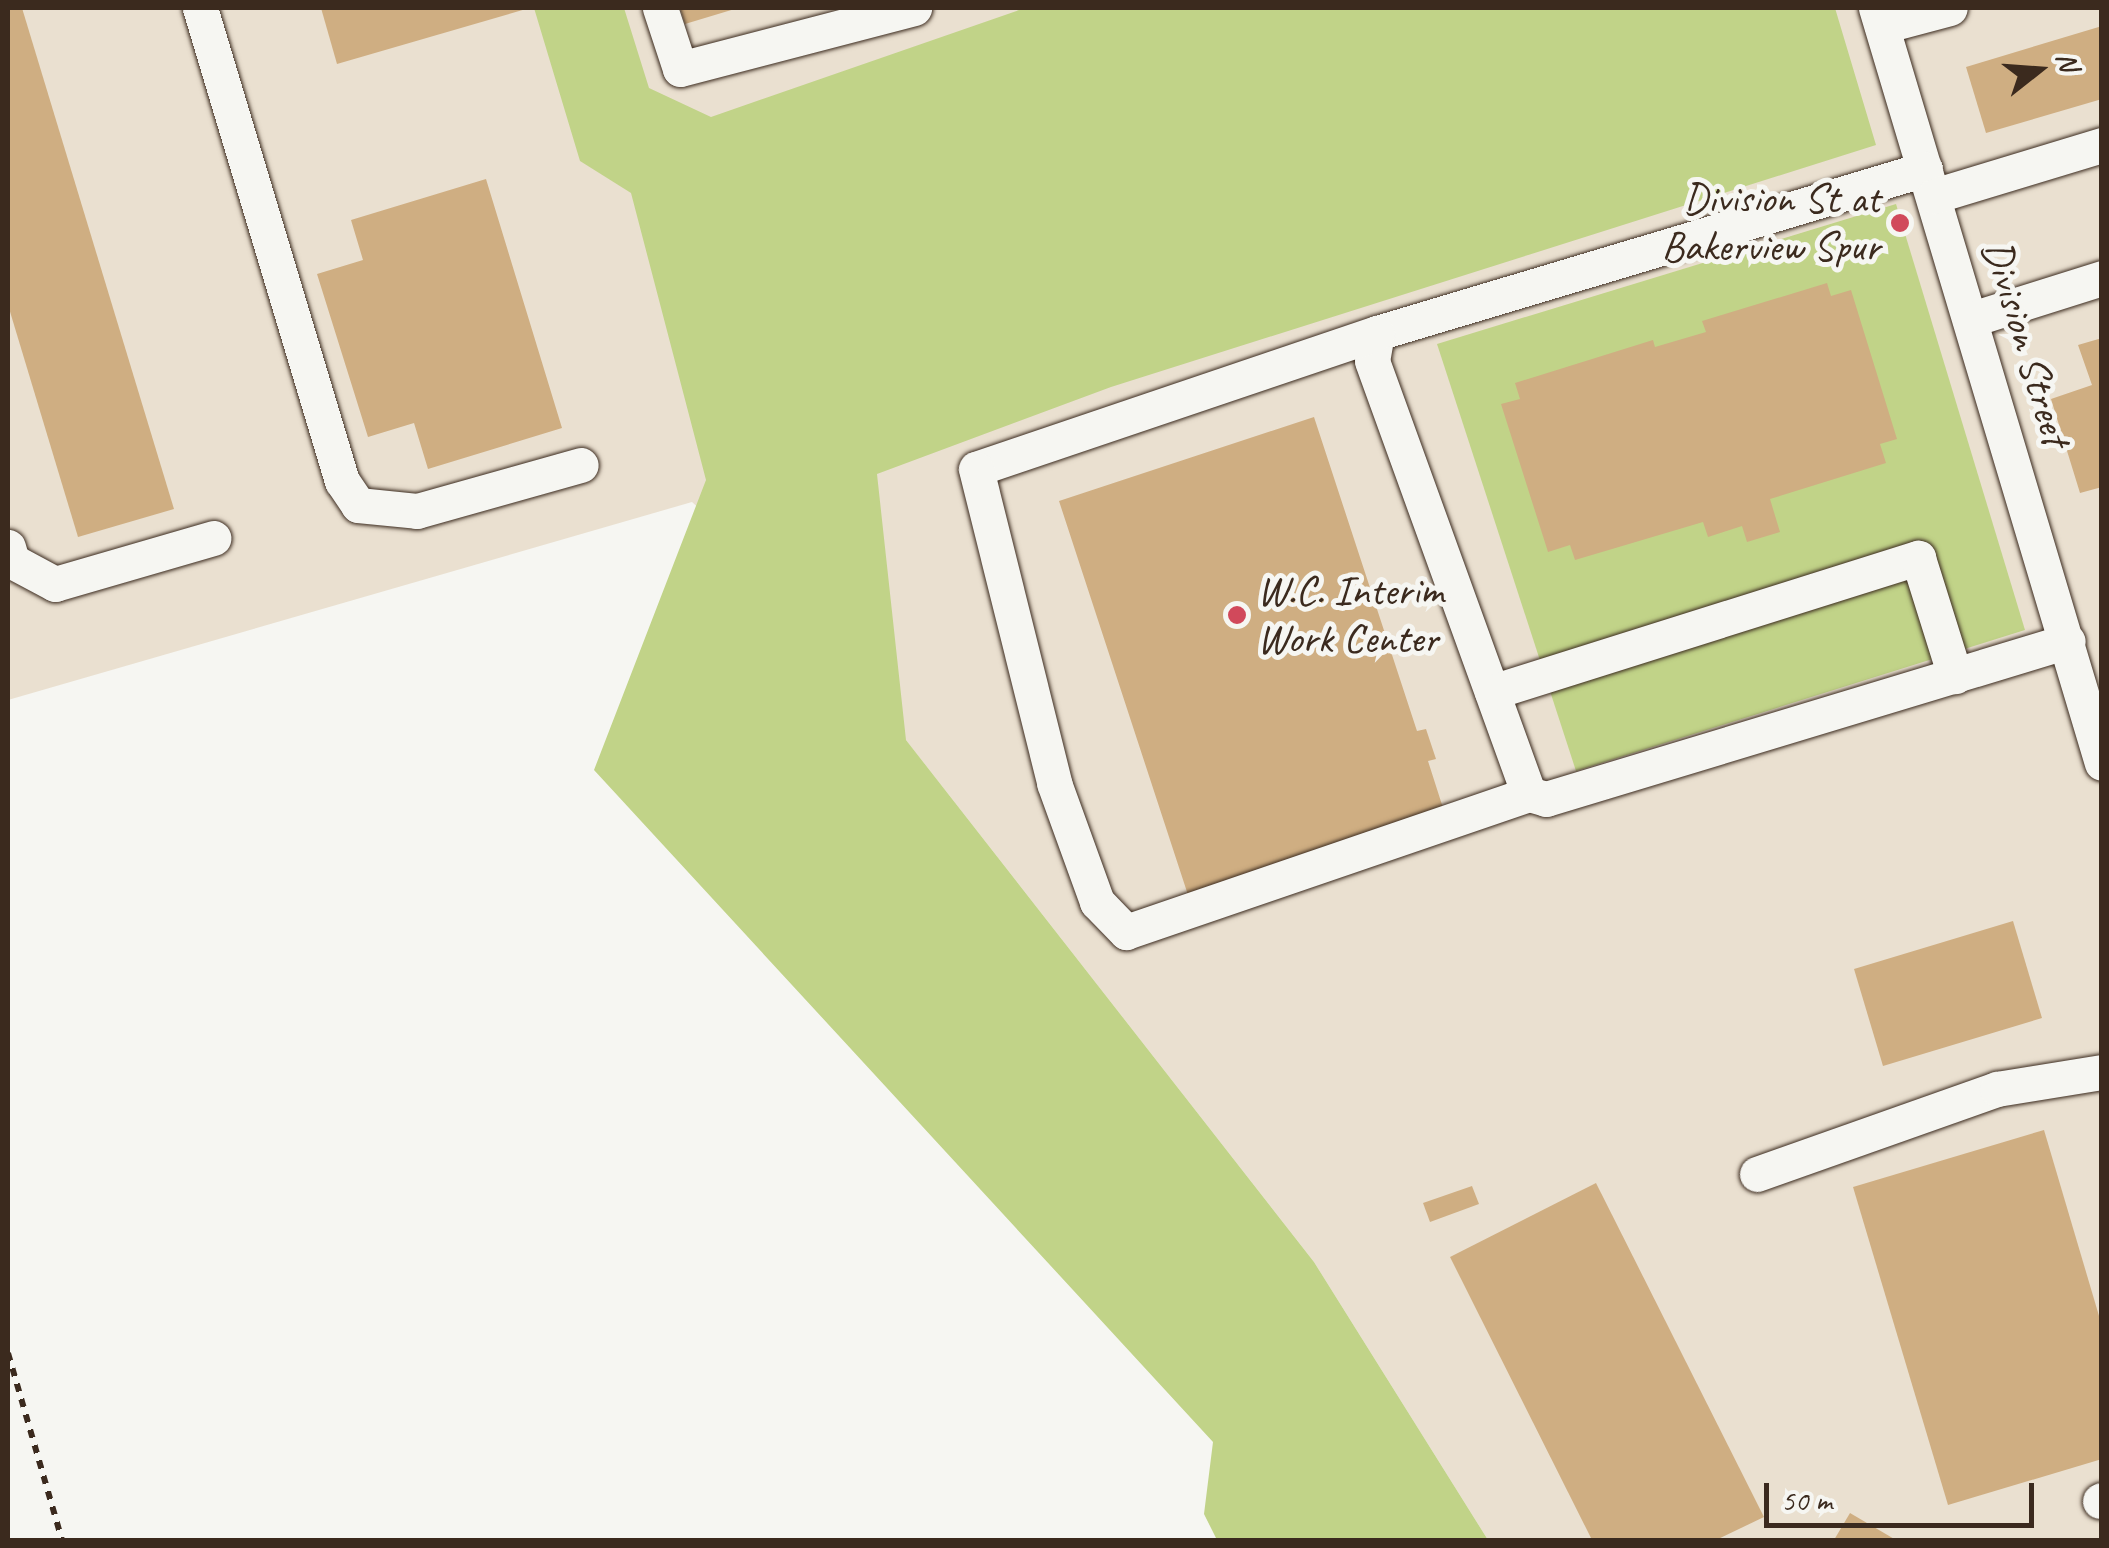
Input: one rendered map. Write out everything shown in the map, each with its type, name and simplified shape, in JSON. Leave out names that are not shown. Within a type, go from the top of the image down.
[{"type":"street","points":[[200,8],[342,481],[358,505],[417,511],[580,466]]},
{"type":"street","points":[[660,8],[680,69],[914,8]]},
{"type":"street","points":[[1879,17],[1950,8]]},
{"type":"street","name":"Division Street","points":[[1879,17],[2068,641],[2096,713],[2102,763]]},
{"type":"street","points":[[2068,641],[1546,799],[1529,794],[1126,932],[1098,902],[1054,782],[976,469],[1377,333],[1930,183],[2102,145]]},
{"type":"street","points":[[1972,319],[2102,278]]},
{"type":"street","points":[[1377,333],[1372,361],[1529,794]]},
{"type":"street","points":[[8,547],[12,562],[54,584],[213,538]]},
{"type":"street","points":[[1492,692],[1918,558],[1955,676]]},
{"type":"street","points":[[1756,1174],[1997,1089],[2102,1072]]},
{"type":"path","points":[[8,1353],[62,1540]]},
{"type":"shaded area","points":[[8,8],[2101,8],[2101,1540],[1488,1540],[1314,1262],[791,593],[692,502],[8,700]]},
{"type":"green space","points":[[534,8],[624,8],[649,88],[711,117],[1025,8],[1835,8],[1876,145],[1111,387],[877,474],[906,740],[1314,1262],[1488,1540],[1217,1540],[1204,1514],[1213,1442],[594,770],[706,480],[631,193],[580,161]]},
{"type":"green space","points":[[1896,204],[2025,630],[1576,771],[1437,344]]},
{"type":"building","points":[[8,8],[22,8],[174,509],[78,537],[8,305]]},
{"type":"building","points":[[321,8],[526,8],[526,9],[337,64]]},
{"type":"building","points":[[680,8],[738,8],[685,24]]},
{"type":"building","points":[[2102,26],[2102,99],[1986,133],[1966,67]]},
{"type":"building","points":[[486,179],[562,428],[428,469],[414,423],[368,437],[317,274],[363,260],[351,220]]},
{"type":"building","points":[[1827,283],[1831,296],[1851,290],[1897,439],[1880,444],[1886,463],[1770,499],[1780,532],[1747,542],[1742,526],[1708,537],[1703,522],[1575,560],[1570,545],[1548,552],[1501,404],[1520,399],[1515,383],[1653,340],[1655,347],[1706,332],[1702,321]]},
{"type":"building","points":[[2102,338],[2102,487],[2080,493],[2051,399],[2092,385],[2078,345]]},
{"type":"building","name":"W.C. Interim Work Center","points":[[1314,417],[1417,731],[1426,729],[1436,759],[1428,761],[1444,811],[1188,895],[1059,501]]},
{"type":"building","points":[[2013,921],[2042,1018],[1883,1066],[1854,969]]},
{"type":"building","points":[[2044,1130],[2102,1326],[2102,1459],[1948,1505],[1853,1187]]},
{"type":"building","points":[[1596,1183],[1764,1517],[1716,1540],[1592,1540],[1450,1257]]},
{"type":"building","points":[[1472,1186],[1479,1204],[1430,1222],[1423,1203]]},
{"type":"building","points":[[1850,1513],[1896,1540],[1834,1540]]},
{"type":"place","name":"Division St at Bakerview Spur","points":[[1900,223]]},
{"type":"place","name":"W.C. Interim Work Center","points":[[1237,615]]}]
